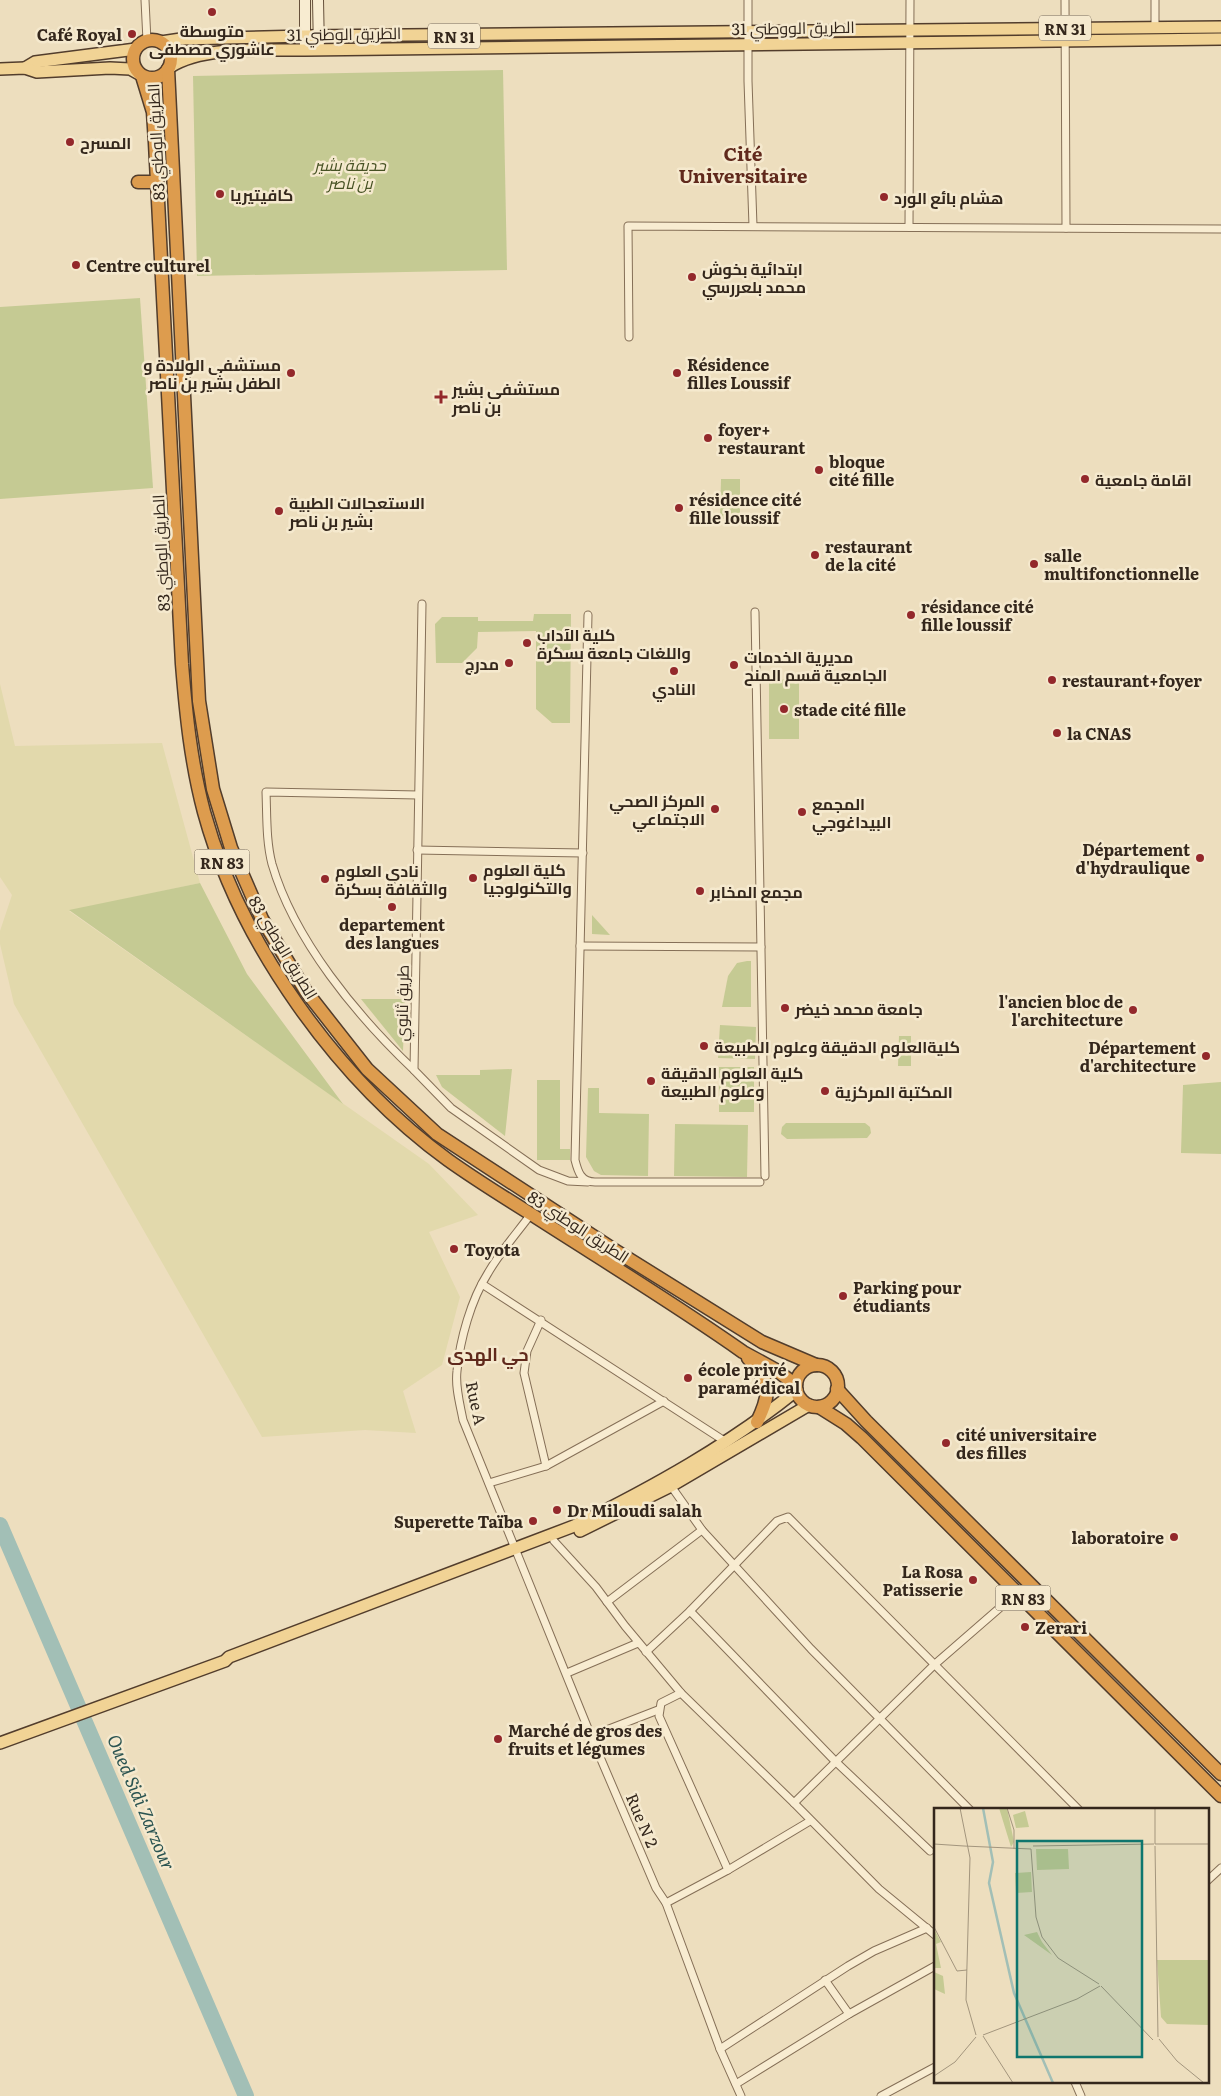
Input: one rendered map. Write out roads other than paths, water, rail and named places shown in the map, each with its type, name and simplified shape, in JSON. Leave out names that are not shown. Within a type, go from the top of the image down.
[{"type":"highway","points":[[147,41],[161,42],[170,51],[169,68],[159,77],[147,78],[141,75],[133,62],[136,49],[147,41]]},
{"type":"highway","name":"الطريق الوطني 83","points":[[169,68],[199,701],[213,789],[231,848],[262,919],[305,990],[367,1069],[437,1134],[616,1251],[762,1342],[816,1365]]},
{"type":"highway","name":"الطريق الوطني 83","points":[[141,75],[152,112],[157,182],[185,698],[193,762],[205,814],[231,887],[270,960],[297,1002],[346,1066],[406,1127],[448,1160],[743,1352],[776,1370],[797,1388]]},
{"type":"highway","points":[[138,182],[157,182]]},
{"type":"highway","points":[[743,1352],[764,1377],[768,1388],[767,1402],[757,1422]]},
{"type":"highway","points":[[816,1365],[826,1368],[834,1374],[837,1380],[837,1389],[830,1402],[814,1406],[800,1399],[797,1388],[800,1374],[816,1365]]},
{"type":"highway","name":"RN 83","points":[[837,1389],[866,1421],[1221,1774]]},
{"type":"highway","name":"RN 83","points":[[814,1406],[838,1418],[859,1434],[1221,1796]]},
{"type":"main road","name":"RN 31","points":[[161,42],[181,39],[304,36],[748,31],[909,36],[1066,28],[1221,27]]},
{"type":"main road","name":"الطريق الووطني 31","points":[[521,46],[748,44],[909,36],[1066,40],[1221,39]]},
{"type":"main road","name":"الطريق الوطني 31","points":[[169,68],[181,60],[208,53],[521,46]]},
{"type":"main road","points":[[26,68],[35,62],[136,49]]},
{"type":"main road","points":[[0,70],[26,68],[37,72],[122,69],[141,75]]},
{"type":"main road","points":[[517,1552],[618,1504],[727,1442],[757,1422],[797,1388]]},
{"type":"main road","points":[[0,1742],[225,1661],[230,1662],[607,1519],[671,1486],[814,1406]]},
{"type":"street","points":[[145,0],[147,41]]},
{"type":"street","points":[[304,50],[305,0]]},
{"type":"street","points":[[318,0],[319,50]]},
{"type":"street","points":[[748,0],[754,226]]},
{"type":"street","points":[[909,227],[910,0]]},
{"type":"street","points":[[1064,0],[1066,28],[1066,228]]},
{"type":"street","points":[[1155,0],[1155,28]]},
{"type":"street","points":[[629,336],[628,226],[1221,229]]},
{"type":"street","name":"طريق ثانوي","points":[[414,1070],[422,604]]},
{"type":"street","points":[[418,795],[266,792],[267,836],[270,855],[288,907],[330,974],[364,1018],[452,1108],[540,1170],[568,1181],[588,1182],[762,1179],[761,947],[755,612]]},
{"type":"street","points":[[588,615],[575,1160],[579,1174],[588,1182]]},
{"type":"street","points":[[417,850],[583,853]]},
{"type":"street","points":[[580,946],[761,947]]},
{"type":"street","name":"Rue A","points":[[517,1552],[463,1420],[458,1400],[456,1372],[463,1336],[482,1284],[531,1214]]},
{"type":"street","points":[[482,1284],[541,1320],[727,1442]]},
{"type":"street","points":[[541,1320],[527,1352],[524,1373],[546,1466]]},
{"type":"street","points":[[489,1483],[546,1466],[664,1401]]},
{"type":"street","points":[[671,1486],[702,1530],[733,1565],[878,1719],[968,1808]]},
{"type":"street","points":[[646,1652],[690,1610],[779,1518],[785,1516],[792,1518],[934,1665],[1077,1808]]},
{"type":"street","points":[[607,1602],[702,1530]]},
{"type":"street","points":[[554,1540],[681,1693],[879,1889],[934,1934]]},
{"type":"street","name":"Rue N 2","points":[[517,1552],[591,1736],[622,1804],[656,1888],[666,1903],[720,2049],[741,2096]]},
{"type":"street","points":[[794,1803],[934,1665],[1018,1592]]},
{"type":"street","points":[[690,1610],[835,1762],[930,1851]]},
{"type":"street","points":[[567,1673],[638,1643]]},
{"type":"street","points":[[591,1736],[658,1710],[664,1700],[681,1693]]},
{"type":"street","points":[[658,1710],[660,1721],[728,1870]]},
{"type":"street","points":[[666,1903],[728,1870],[810,1820]]},
{"type":"street","points":[[1208,1880],[1221,1868]]},
{"type":"street","points":[[720,2049],[825,1980],[874,1951],[926,1928]]},
{"type":"street","points":[[736,2084],[849,2014],[934,1967]]},
{"type":"street","points":[[825,1980],[849,2014]]},
{"type":"street","points":[[881,2096],[934,2068]]},
{"type":"street","points":[[1077,2084],[1081,2096]]},
{"type":"waterway","name":"Oued Sidi Zarzour","points":[[0,1525],[246,2096]]},
{"type":"place","name":"متوسطة عاشوري مصطفى","points":[[212,12]]},
{"type":"place","name":"Café Royal","points":[[132,34]]},
{"type":"place","name":"المسرح","points":[[70,142]]},
{"type":"place","name":"كافيتيريا","points":[[220,194]]},
{"type":"place","name":"هشام بائع الورد","points":[[884,197]]},
{"type":"place","name":"Centre culturel","points":[[76,265]]},
{"type":"place","name":"ابتدائية بخوش محمد بلعررسي","points":[[692,277]]},
{"type":"place","name":"مستشفى الولادة و الطفل بشير بن ناصر","points":[[291,373]]},
{"type":"place","name":"Résidence filles Loussif","points":[[677,373]]},
{"type":"place","name":"مستشفى بشير بن ناصر","points":[[441,397]]},
{"type":"place","name":"foyer+ restaurant","points":[[708,438]]},
{"type":"place","name":"bloque cité fille","points":[[819,470]]},
{"type":"place","name":"اقامة جامعية","points":[[1085,479]]},
{"type":"place","name":"résidence cité fille loussif","points":[[679,508]]},
{"type":"place","name":"الاستعجالات الطبية بشير بن ناصر","points":[[279,511]]},
{"type":"place","name":"restaurant de la cité","points":[[815,555]]},
{"type":"place","name":"salle multifonctionnelle","points":[[1034,564]]},
{"type":"place","name":"résidance cité fille loussif","points":[[911,615]]},
{"type":"place","name":"كلية الآداب واللغات جامعة بسكرة","points":[[527,643]]},
{"type":"place","name":"مدرج","points":[[509,663]]},
{"type":"place","name":"مديرية الخدمات الجامعية قسم المنح","points":[[734,665]]},
{"type":"place","name":"النادي","points":[[674,671]]},
{"type":"place","name":"restaurant+foyer","points":[[1052,680]]},
{"type":"place","name":"stade cité fille","points":[[784,709]]},
{"type":"place","name":"la CNAS","points":[[1057,733]]},
{"type":"place","name":"المركز الصحي الاجتماعي","points":[[715,809]]},
{"type":"place","name":"المجمع البيداغوجي","points":[[802,812]]},
{"type":"place","name":"Département d'hydraulique","points":[[1200,858]]},
{"type":"place","name":"كلية العلوم والتكنولوجيا","points":[[473,878]]},
{"type":"place","name":"نادي العلوم والثقافة بسكرة","points":[[325,879]]},
{"type":"place","name":"مجمع المخابر","points":[[700,891]]},
{"type":"place","name":"departement des langues","points":[[392,907]]},
{"type":"place","name":"جامعة محمد خيضر","points":[[785,1008]]},
{"type":"place","name":"l'ancien bloc de l'architecture","points":[[1133,1010]]},
{"type":"place","name":"كليةالعلوم الدقيقة وعلوم الطبيعة","points":[[704,1046]]},
{"type":"place","name":"Département d'architecture","points":[[1206,1056]]},
{"type":"place","name":"كلية العلوم الدقيقة وعلوم الطبيعة","points":[[651,1081]]},
{"type":"place","name":"المكتبة المركزية","points":[[825,1091]]},
{"type":"place","name":"Toyota","points":[[454,1249]]},
{"type":"place","name":"Parking pour étudiants","points":[[843,1296]]},
{"type":"place","name":"école privé paramédical","points":[[688,1378]]},
{"type":"place","name":"cité universitaire des filles","points":[[946,1443]]},
{"type":"place","name":"Dr Miloudi salah","points":[[557,1510]]},
{"type":"place","name":"Superette Taïba","points":[[533,1521]]},
{"type":"place","name":"laboratoire","points":[[1174,1537]]},
{"type":"place","name":"La Rosa Patisserie","points":[[973,1580]]},
{"type":"place","name":"Zerari","points":[[1025,1627]]},
{"type":"place","name":"Marché de gros des fruits et légumes","points":[[498,1739]]},
{"type":"district","name":"Cité Universitaire","points":[[743,164]]},
{"type":"district","name":"حي الهدى","points":[[488,1353]]},
{"type":"park label","name":"حديقة بشير بن ناصر","points":[[350,173]]}]
